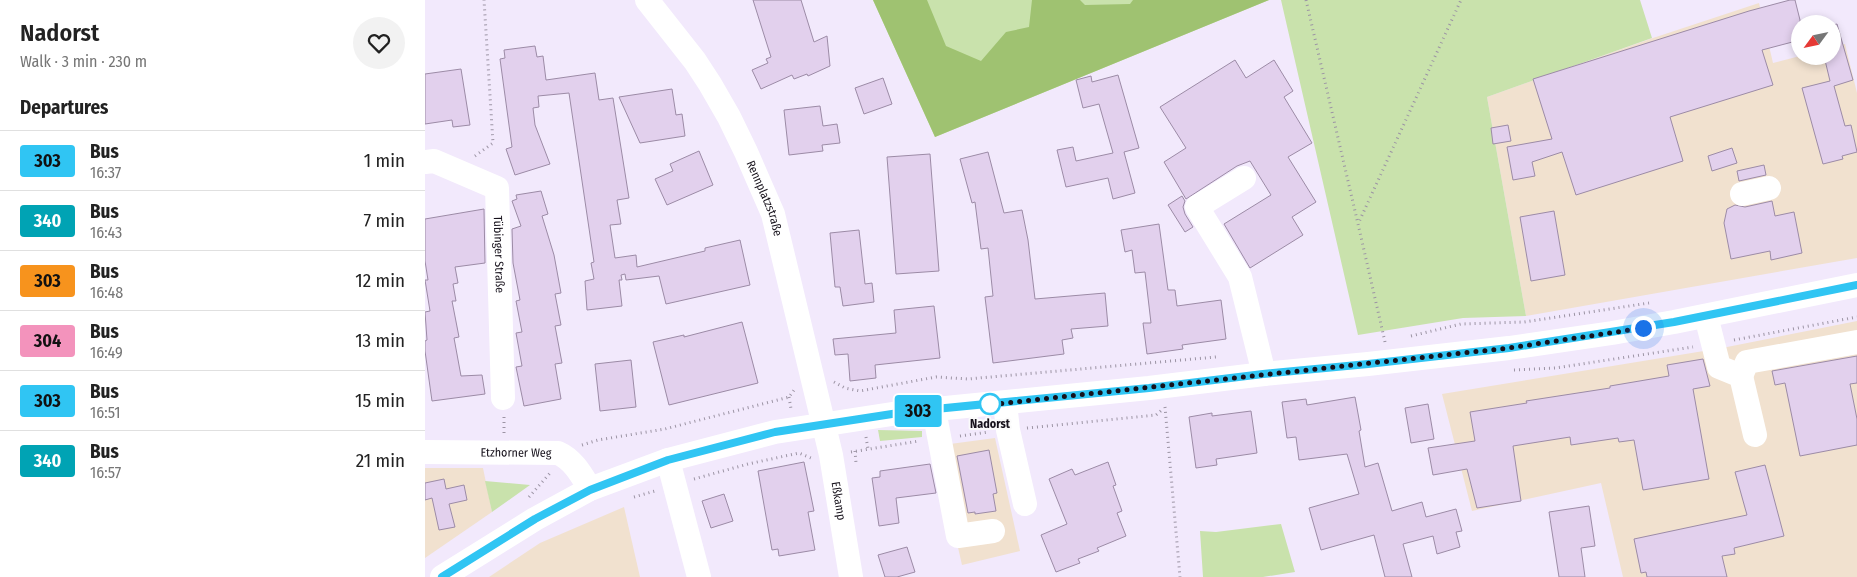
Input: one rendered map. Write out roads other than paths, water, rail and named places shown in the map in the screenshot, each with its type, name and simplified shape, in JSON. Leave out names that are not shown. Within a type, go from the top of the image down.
[{"type":"street","name":"Rennplatzstraße","points":[[647,0],[695,60],[742,143],[773,214],[824,424]]},
{"type":"street","name":"Tübinger Straße","points":[[425,162],[434,161],[497,188],[503,398]]},
{"type":"street","points":[[1244,178],[1197,207],[1240,277],[1263,374]]},
{"type":"street","points":[[1742,194],[1769,188]]},
{"type":"street","points":[[442,577],[535,519],[590,490],[668,460],[775,432],[863,418],[1263,374],[1386,347],[1509,348],[1706,316],[1857,285]]},
{"type":"street","points":[[1706,316],[1719,367],[1741,376]]},
{"type":"street","points":[[1755,435],[1741,376],[1747,362],[1857,342]]},
{"type":"street","points":[[1005,403],[1008,430],[1025,504]]},
{"type":"street","points":[[934,410],[958,536],[993,531]]},
{"type":"street","name":"Eßkamp","points":[[824,424],[835,476],[851,577]]},
{"type":"street","name":"Etzhorner Weg","points":[[425,452],[554,453],[564,456],[582,475],[590,490]]},
{"type":"street","points":[[668,460],[699,577]]},
{"type":"place","name":"Nadorst","points":[[990,404]]}]
